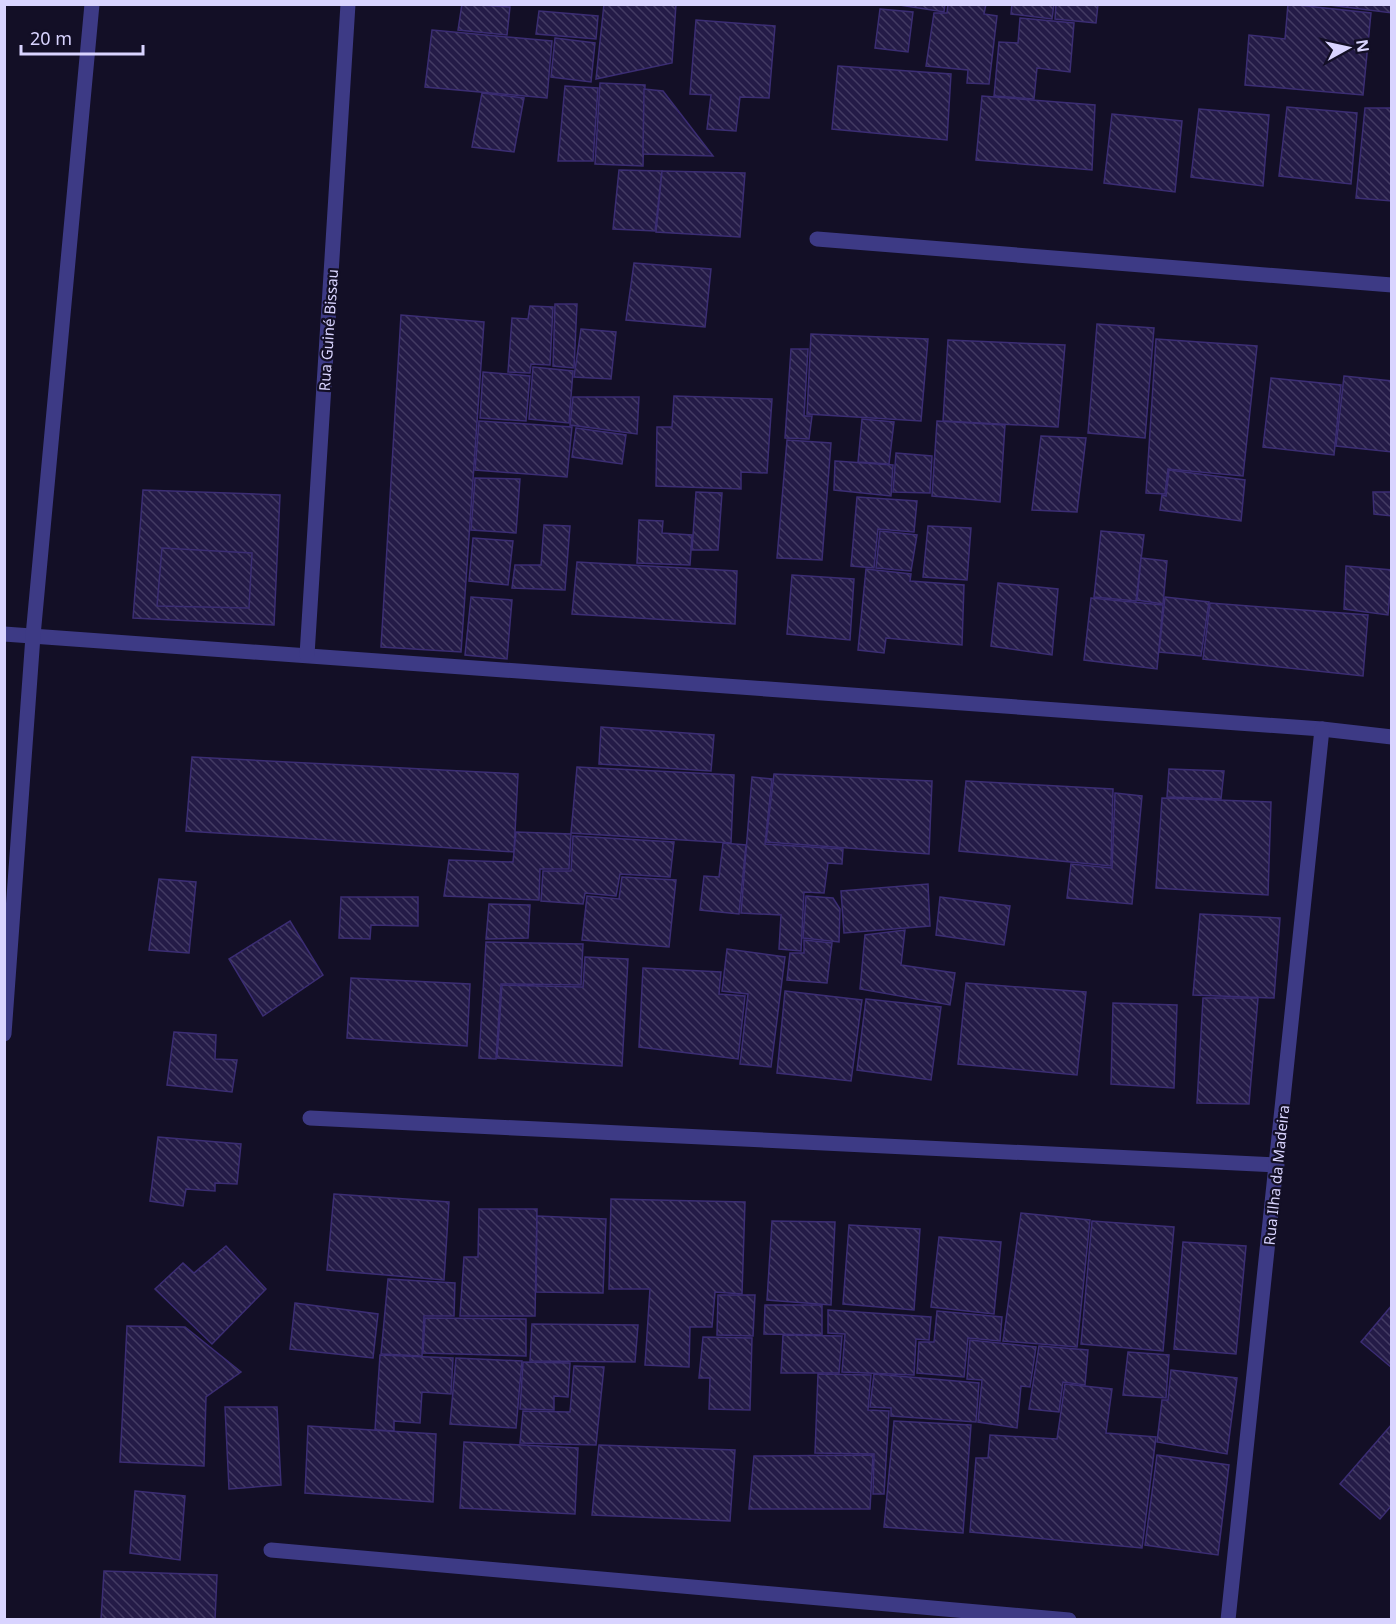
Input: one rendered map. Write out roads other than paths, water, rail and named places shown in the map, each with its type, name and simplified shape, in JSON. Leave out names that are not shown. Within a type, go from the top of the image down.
[{"type":"street","points":[[4,1034],[33,636],[92,4]]},
{"type":"street","name":"Rua Guiné Bissau","points":[[307,655],[348,4]]},
{"type":"street","points":[[817,239],[1392,285]]},
{"type":"street","points":[[4,634],[1322,729],[1392,737]]},
{"type":"street","name":"Rua Ilha da Madeira","points":[[1228,1620],[1322,729]]},
{"type":"street","points":[[310,1118],[1277,1165]]},
{"type":"street","points":[[271,1550],[1069,1620]]}]
